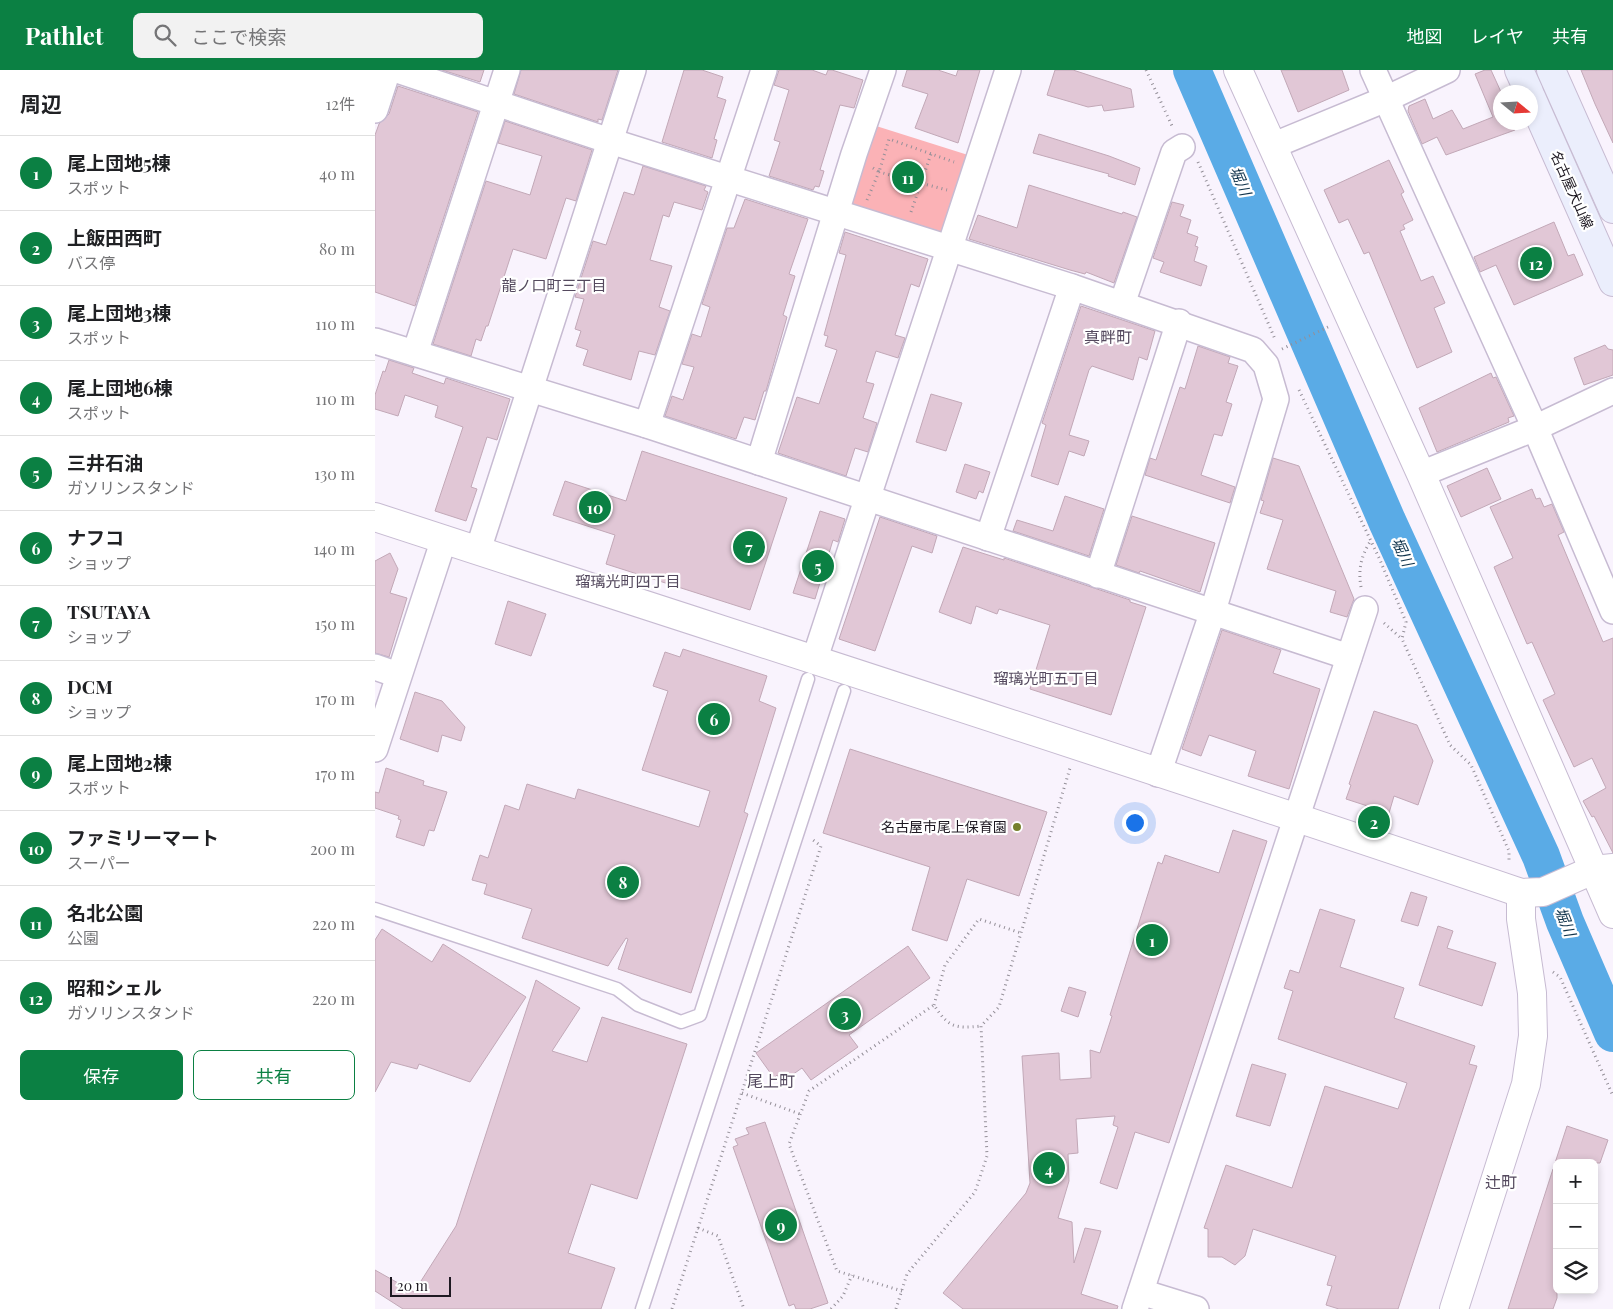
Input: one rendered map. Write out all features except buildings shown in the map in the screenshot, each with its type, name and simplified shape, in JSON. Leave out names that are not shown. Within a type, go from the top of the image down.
[{"type":"main road","points":[[1519,70],[1526,85]]},
{"type":"main road","points":[[1551,70],[1613,209]]},
{"type":"main road","name":"名古屋犬山線","points":[[1538,113],[1613,282]]},
{"type":"street","points":[[375,110],[388,70]]},
{"type":"street","points":[[397,70],[610,141],[1072,287],[1179,322],[1253,350],[1266,365],[1276,399],[1213,611],[1158,774]]},
{"type":"street","points":[[415,353],[507,70]]},
{"type":"street","points":[[478,550],[633,70]]},
{"type":"street","points":[[647,425],[764,70]]},
{"type":"street","points":[[759,462],[854,154],[883,70]]},
{"type":"street","points":[[811,670],[1009,70]]},
{"type":"street","points":[[1238,70],[1421,474],[1613,914]]},
{"type":"street","points":[[1373,70],[1535,428],[1613,611]]},
{"type":"street","points":[[1272,146],[1386,99],[1447,70]]},
{"type":"street","points":[[1122,304],[1174,152],[1181,147]]},
{"type":"street","points":[[987,538],[1072,287]]},
{"type":"street","points":[[1098,574],[1179,322]]},
{"type":"street","points":[[375,340],[529,390],[647,425],[1349,657]]},
{"type":"street","points":[[1421,474],[1535,428],[1613,391]]},
{"type":"street","points":[[375,517],[478,550],[811,670],[1298,817],[1532,893],[1595,871]]},
{"type":"street","points":[[375,749],[444,539]]},
{"type":"street","points":[[1196,1309],[1138,1300],[1365,609]]},
{"type":"street","points":[[375,667],[399,675]]},
{"type":"street","points":[[1454,1309],[1526,1084],[1533,1036],[1532,993],[1521,919],[1532,893]]},
{"type":"lane","points":[[375,909],[617,989],[638,1005],[681,1022],[699,1016],[811,670]]},
{"type":"lane","points":[[642,1309],[844,691]]},
{"type":"path","points":[[1146,70],[1181,147],[1195,155],[1284,358]]},
{"type":"path","points":[[875,203],[867,200],[879,172],[889,139],[958,164]]},
{"type":"path","points":[[854,154],[879,172],[950,191],[947,199]]},
{"type":"path","points":[[911,214],[931,154]]},
{"type":"path","points":[[902,211],[918,216]]},
{"type":"path","points":[[1285,348],[1332,326]]},
{"type":"path","points":[[1296,385],[1380,560],[1406,622],[1403,639],[1450,745],[1471,766],[1509,851],[1509,866]]},
{"type":"path","points":[[934,1005],[943,1019],[952,1025],[963,1028],[981,1026],[999,1007],[1071,765]]},
{"type":"path","points":[[672,1309],[821,846],[799,830]]},
{"type":"path","points":[[902,1291],[837,1271],[789,1144],[809,1091],[934,1005],[945,965],[979,919],[1021,933]]},
{"type":"path","points":[[1551,970],[1560,977],[1613,1096]]},
{"type":"path","points":[[896,1309],[907,1274],[975,1192],[987,1156],[981,1026]]},
{"type":"path","points":[[742,1093],[800,1114]]},
{"type":"path","points":[[698,1228],[718,1236],[744,1309]]},
{"type":"path","points":[[831,1309],[843,1296],[852,1275]]},
{"type":"shaded area","points":[[873,125],[968,155],[943,231],[929,237],[852,211],[849,200]]},
{"type":"waterway","name":"堀川","points":[[1192,70],[1387,521],[1541,856],[1565,922],[1613,1033]]},
{"type":"place","name":"名北公園","points":[[908,177]]},
{"type":"place","name":"昭和シェル","points":[[1536,263]]},
{"type":"place","name":"ファミリーマート","points":[[595,507]]},
{"type":"place","name":"TSUTAYA","points":[[749,547]]},
{"type":"place","name":"三井石油","points":[[818,566]]},
{"type":"place","name":"ナフコ","points":[[714,719]]},
{"type":"place","name":"上飯田西町","points":[[1374,822]]},
{"type":"place","name":"名古屋市尾上保育園","points":[[1017,827]]},
{"type":"place","name":"DCM","points":[[623,882]]},
{"type":"place","name":"尾上団地5棟","points":[[1152,940]]},
{"type":"place","name":"尾上団地3棟","points":[[845,1014]]},
{"type":"place","name":"尾上団地6棟","points":[[1049,1168]]},
{"type":"place","name":"尾上団地2棟","points":[[781,1225]]},
{"type":"district","name":"龍ノ口町三丁目","points":[[554,286]]},
{"type":"district","name":"真畔町","points":[[1108,337]]},
{"type":"district","name":"瑠璃光町四丁目","points":[[628,582]]},
{"type":"district","name":"瑠璃光町五丁目","points":[[1046,679]]},
{"type":"district","name":"尾上町","points":[[771,1081]]},
{"type":"district","name":"辻町","points":[[1501,1182]]}]
